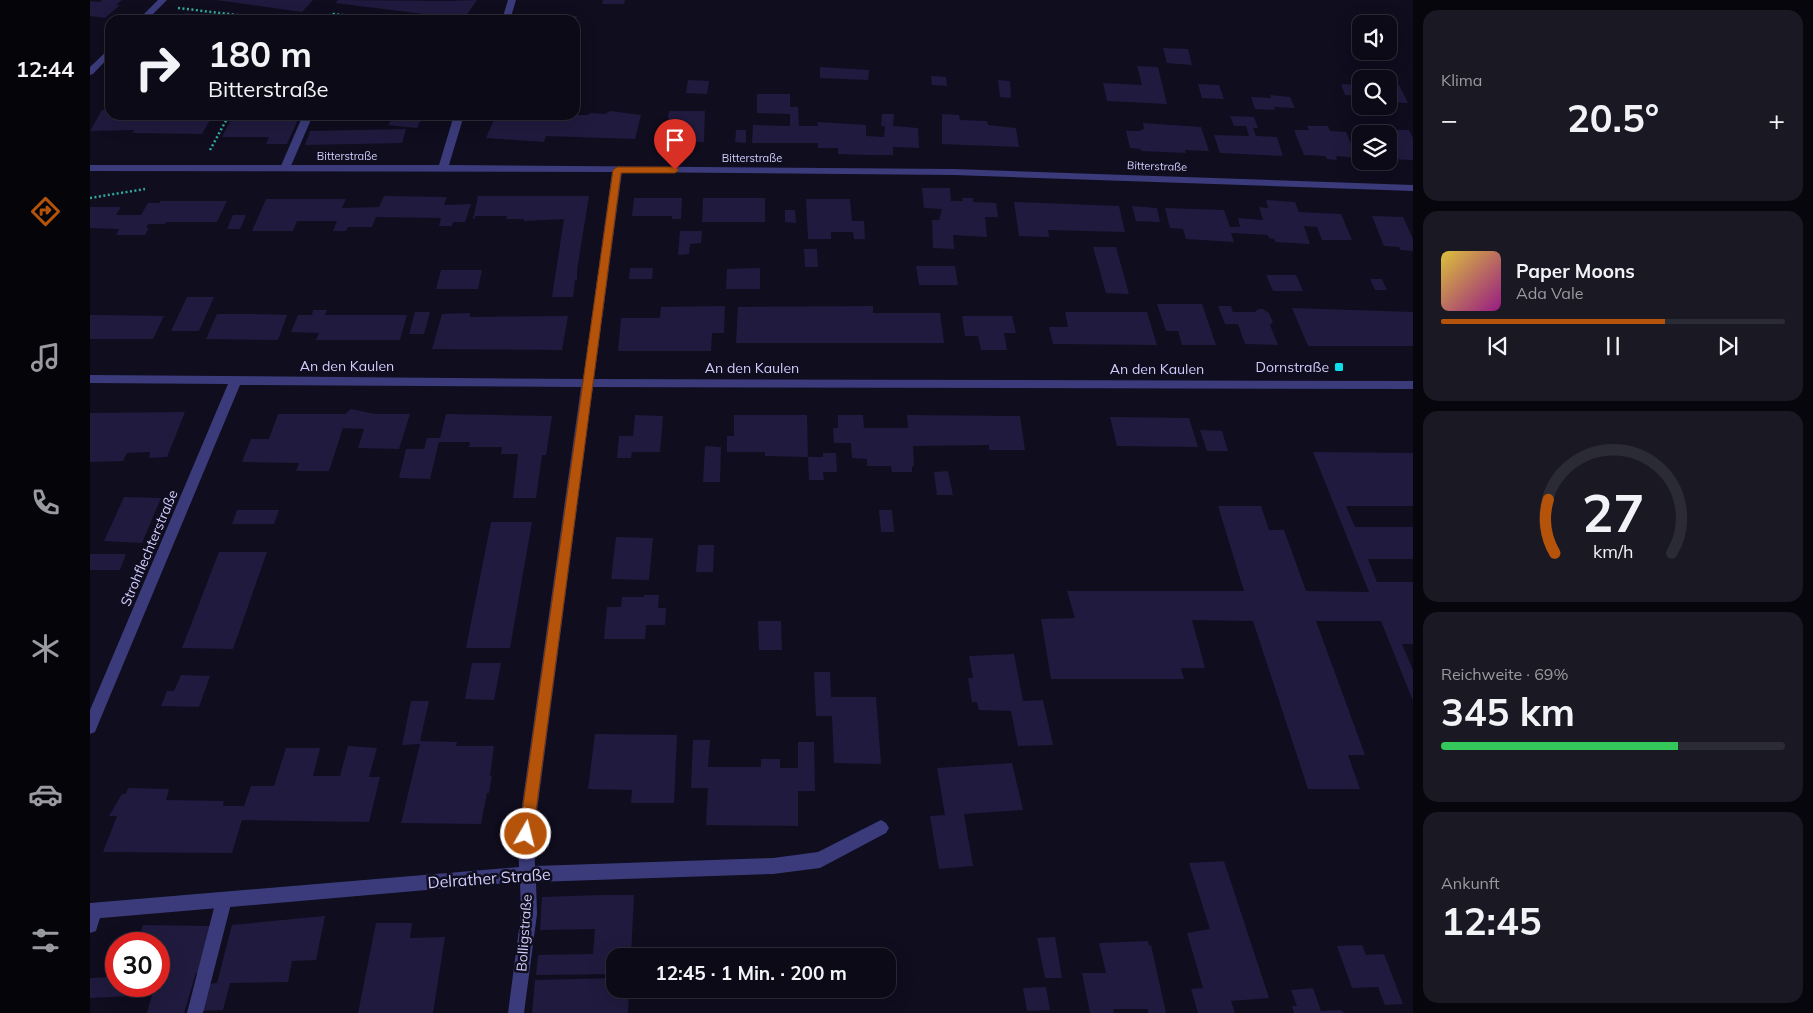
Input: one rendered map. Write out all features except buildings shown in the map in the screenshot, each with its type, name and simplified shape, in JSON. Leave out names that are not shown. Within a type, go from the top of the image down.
[{"type":"street","points":[[508,15],[512,0]]},
{"type":"street","points":[[147,15],[161,2]]},
{"type":"street","points":[[90,72],[105,57]]},
{"type":"street","points":[[285,168],[306,120]]},
{"type":"street","points":[[443,168],[457,120]]},
{"type":"street","name":"Bitterstraße","points":[[90,168],[443,168],[1022,174],[1413,188]]},
{"type":"street","name":"Bolligstraße","points":[[516,1013],[528,914],[526,834],[586,383],[617,170]]},
{"type":"street","name":"An den Kaulen","points":[[90,378],[586,383],[1413,385]]},
{"type":"street","name":"Strohflechterstraße","points":[[90,727],[236,380]]},
{"type":"street","name":"Delrather Straße","points":[[91,916],[224,900],[527,874],[773,866],[820,860],[881,828]]},
{"type":"street","points":[[195,1013],[224,900]]},
{"type":"path","points":[[161,2],[246,15]]},
{"type":"path","points":[[200,168],[225,120]]},
{"type":"place","name":"Dornstraße","points":[[1339,367]]},
{"type":"route","points":[[526,834],[586,383],[617,170],[675,170]]}]
